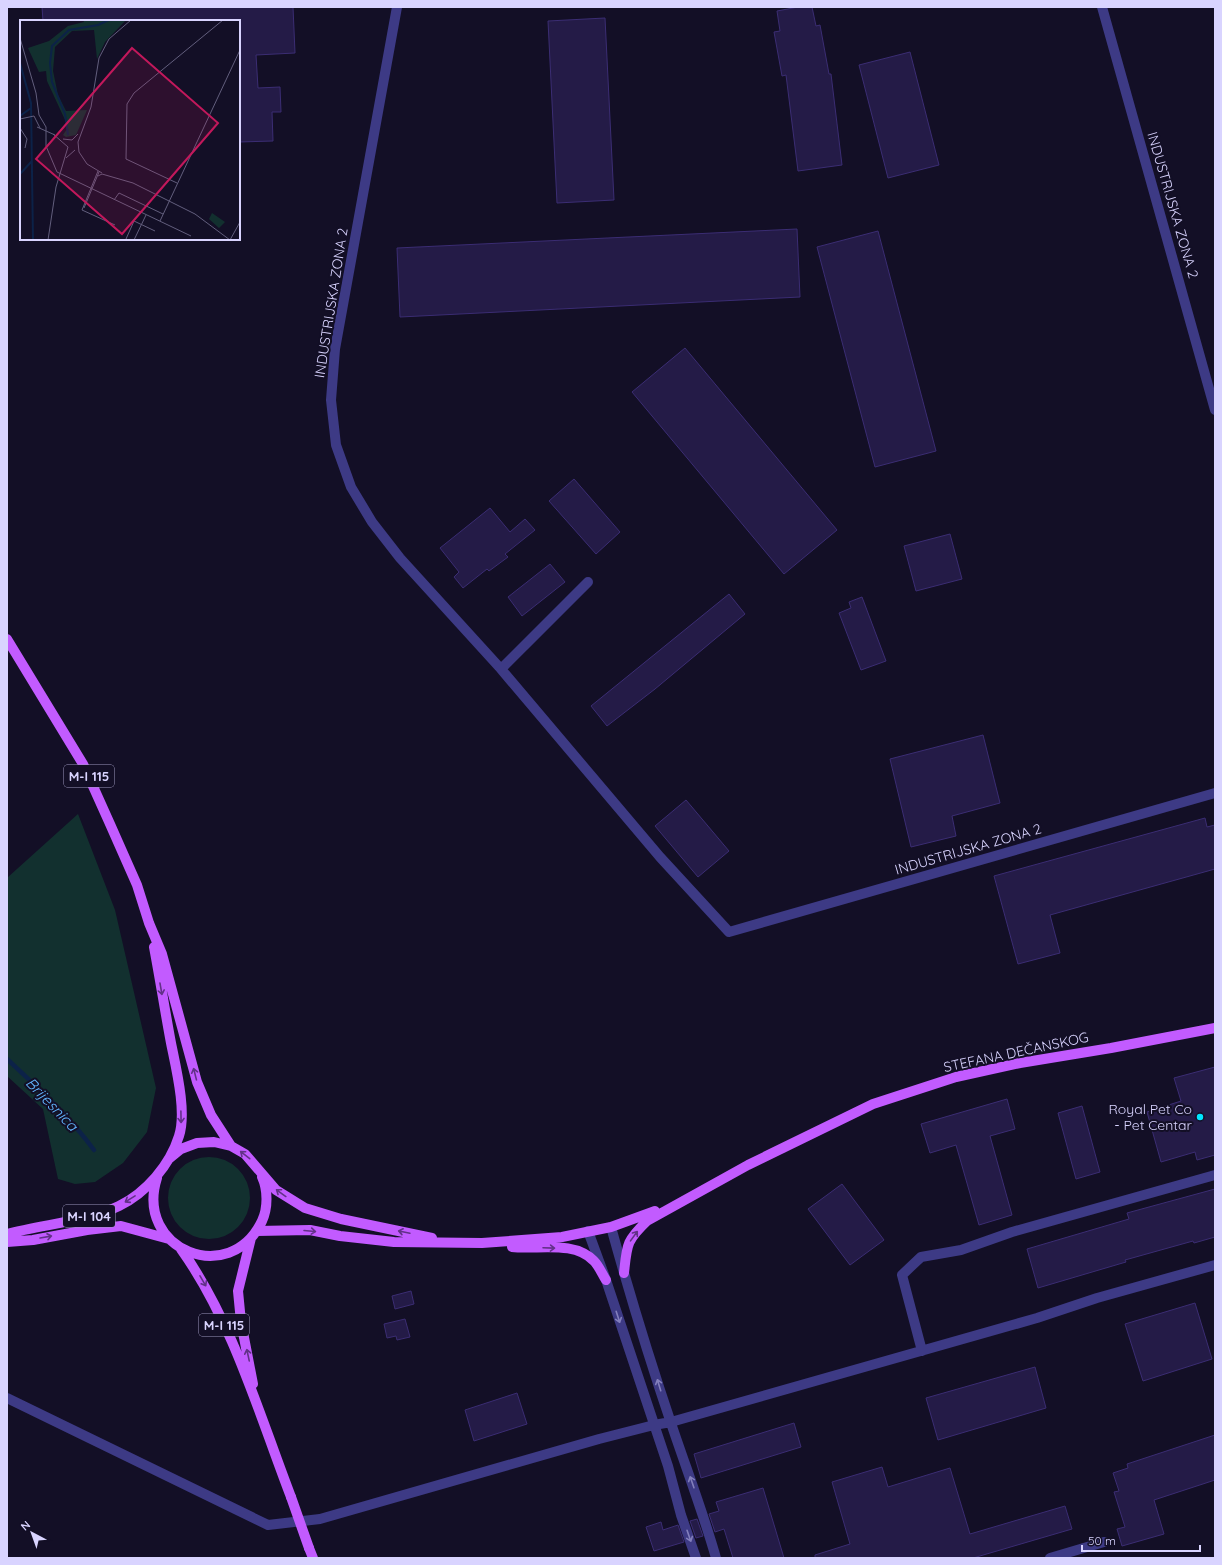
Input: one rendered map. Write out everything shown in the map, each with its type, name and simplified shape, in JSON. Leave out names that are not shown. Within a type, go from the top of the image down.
[{"type":"main road","name":"M-I 115","points":[[7,639],[83,764],[137,885],[149,923],[162,954],[198,1082],[211,1115],[231,1146]]},
{"type":"main road","name":"M-I 115","points":[[149,923],[177,1074],[182,1120],[179,1136],[168,1160],[158,1174],[153,1190],[153,1208],[158,1225],[169,1239],[181,1248],[195,1254],[210,1256],[225,1254],[239,1248],[254,1235]]},
{"type":"main road","name":"STEFANA DEČANSKOG","points":[[700,1190],[836,1121],[873,1104],[956,1077],[1020,1063],[1111,1048],[1215,1028]]},
{"type":"main road","name":"M-I 115","points":[[168,1160],[181,1149],[197,1143],[214,1142],[231,1146],[245,1154],[257,1166],[264,1182],[267,1199],[264,1216],[254,1235],[238,1291],[241,1322],[258,1407]]},
{"type":"main road","points":[[257,1166],[276,1190],[305,1208],[341,1219],[455,1243]]},
{"type":"main road","name":"M-I 104","points":[[7,1234],[28,1228],[96,1215],[119,1206],[137,1195],[158,1174]]},
{"type":"main road","points":[[254,1235],[310,1230],[340,1236],[394,1242],[455,1243],[482,1243],[562,1237],[610,1227],[655,1211],[700,1190]]},
{"type":"main road","points":[[624,1273],[627,1246],[634,1234],[647,1221],[700,1190]]},
{"type":"main road","name":"M-I 104","points":[[7,1242],[33,1240],[87,1230],[121,1226],[169,1239]]},
{"type":"main road","points":[[482,1243],[517,1248],[573,1249],[585,1254],[595,1262],[606,1280]]},
{"type":"main road","name":"M-I 115","points":[[181,1248],[203,1280],[218,1310],[258,1407],[308,1548],[314,1558]]},
{"type":"street","name":"INDUSTRIJSKA ZONA 2","points":[[397,7],[335,349],[331,400],[336,446],[352,487],[372,522],[414,574],[501,669],[660,857],[729,932],[1215,793]]},
{"type":"street","name":"INDUSTRIJSKA ZONA 2","points":[[1102,7],[1215,410]]},
{"type":"street","points":[[501,669],[588,582]]},
{"type":"street","points":[[922,1351],[902,1275],[921,1257],[961,1250],[1012,1232],[1215,1175]]},
{"type":"street","points":[[610,1227],[671,1422],[705,1519],[716,1558]]},
{"type":"street","points":[[588,1231],[606,1280],[668,1466],[681,1514],[696,1558]]},
{"type":"street","points":[[7,1398],[268,1525],[320,1518],[654,1425],[671,1422],[1036,1318],[1097,1298],[1215,1264]]},
{"type":"street","points":[[1050,1558],[1104,1542]]},
{"type":"green space","points":[[78,814],[115,910],[156,1088],[147,1132],[123,1163],[95,1182],[75,1184],[58,1179],[43,1109],[7,1076],[7,878]]},
{"type":"green space","points":[[209,1157],[225,1160],[238,1169],[247,1182],[250,1198],[247,1214],[238,1227],[225,1236],[209,1239],[193,1236],[180,1227],[171,1214],[168,1198],[171,1182],[180,1169],[193,1160]]},
{"type":"building","points":[[42,7],[293,7],[295,53],[256,55],[258,88],[280,87],[281,112],[272,112],[273,141],[240,142],[240,20],[43,20]]},
{"type":"building","points":[[798,7],[812,7],[816,26],[820,25],[829,74],[831,74],[842,165],[798,171],[786,75],[782,76],[774,32],[780,31],[777,11]]},
{"type":"building","points":[[605,18],[614,200],[557,203],[548,21]]},
{"type":"building","points":[[910,52],[939,165],[888,178],[859,65]]},
{"type":"building","points":[[797,229],[800,297],[400,317],[397,248]]},
{"type":"building","points":[[878,231],[936,451],[875,467],[817,247]]},
{"type":"building","points":[[685,348],[837,530],[784,574],[632,392]]},
{"type":"building","points":[[574,479],[620,532],[596,554],[549,501]]},
{"type":"building","points":[[490,508],[510,532],[525,519],[535,530],[505,554],[508,557],[489,571],[487,569],[463,588],[454,577],[459,572],[440,548]]},
{"type":"building","points":[[950,534],[962,579],[916,591],[904,546]]},
{"type":"building","points":[[550,564],[565,582],[522,616],[508,597]]},
{"type":"building","points":[[729,594],[745,614],[655,689],[607,726],[591,706]]},
{"type":"building","points":[[862,597],[886,661],[861,670],[839,613],[851,608],[849,602]]},
{"type":"building","points":[[983,735],[1000,803],[952,816],[956,836],[911,847],[890,759]]},
{"type":"building","points":[[686,800],[729,851],[698,877],[655,826]]},
{"type":"building","points":[[1205,818],[1207,827],[1215,825],[1215,869],[1050,915],[1060,953],[1018,964],[994,876]]},
{"type":"building","points":[[1215,1067],[1215,1155],[1197,1160],[1195,1152],[1161,1162],[1147,1112],[1181,1101],[1174,1078]]},
{"type":"building","points":[[1007,1099],[1015,1129],[990,1136],[1012,1215],[979,1225],[956,1145],[930,1153],[921,1124]]},
{"type":"building","points":[[1082,1106],[1100,1172],[1076,1179],[1058,1113]]},
{"type":"building","points":[[842,1184],[884,1240],[850,1265],[808,1209]]},
{"type":"building","points":[[1215,1189],[1215,1237],[1194,1243],[1193,1241],[1125,1260],[1126,1262],[1038,1288],[1027,1249],[1129,1219],[1127,1213]]},
{"type":"building","points":[[411,1291],[414,1304],[395,1309],[392,1296]]},
{"type":"building","points":[[1195,1303],[1212,1359],[1143,1381],[1125,1324]]},
{"type":"building","points":[[405,1319],[410,1337],[397,1340],[396,1336],[387,1338],[384,1324]]},
{"type":"building","points":[[1035,1367],[1046,1408],[938,1440],[926,1398]]},
{"type":"building","points":[[517,1393],[527,1424],[474,1441],[465,1410]]},
{"type":"building","points":[[794,1423],[801,1447],[701,1478],[694,1454]]},
{"type":"building","points":[[1215,1435],[1215,1480],[1154,1500],[1164,1534],[1122,1546],[1117,1529],[1125,1527],[1114,1492],[1119,1491],[1113,1473],[1128,1468],[1127,1464]]},
{"type":"building","points":[[882,1467],[888,1487],[950,1468],[970,1534],[1065,1506],[1072,1529],[973,1558],[815,1558],[815,1555],[850,1544],[832,1482]]},
{"type":"building","points":[[763,1488],[784,1558],[733,1558],[724,1529],[715,1532],[709,1514],[719,1511],[716,1502]]},
{"type":"building","points":[[697,1519],[703,1536],[696,1538],[690,1521]]},
{"type":"building","points":[[661,1522],[663,1530],[678,1525],[684,1542],[654,1551],[646,1527]]},
{"type":"waterway","name":"Brijesnica","points":[[7,1059],[64,1114],[94,1150]]},
{"type":"place","name":"Royal Pet Co - Pet Centar","points":[[1200,1117]]}]
